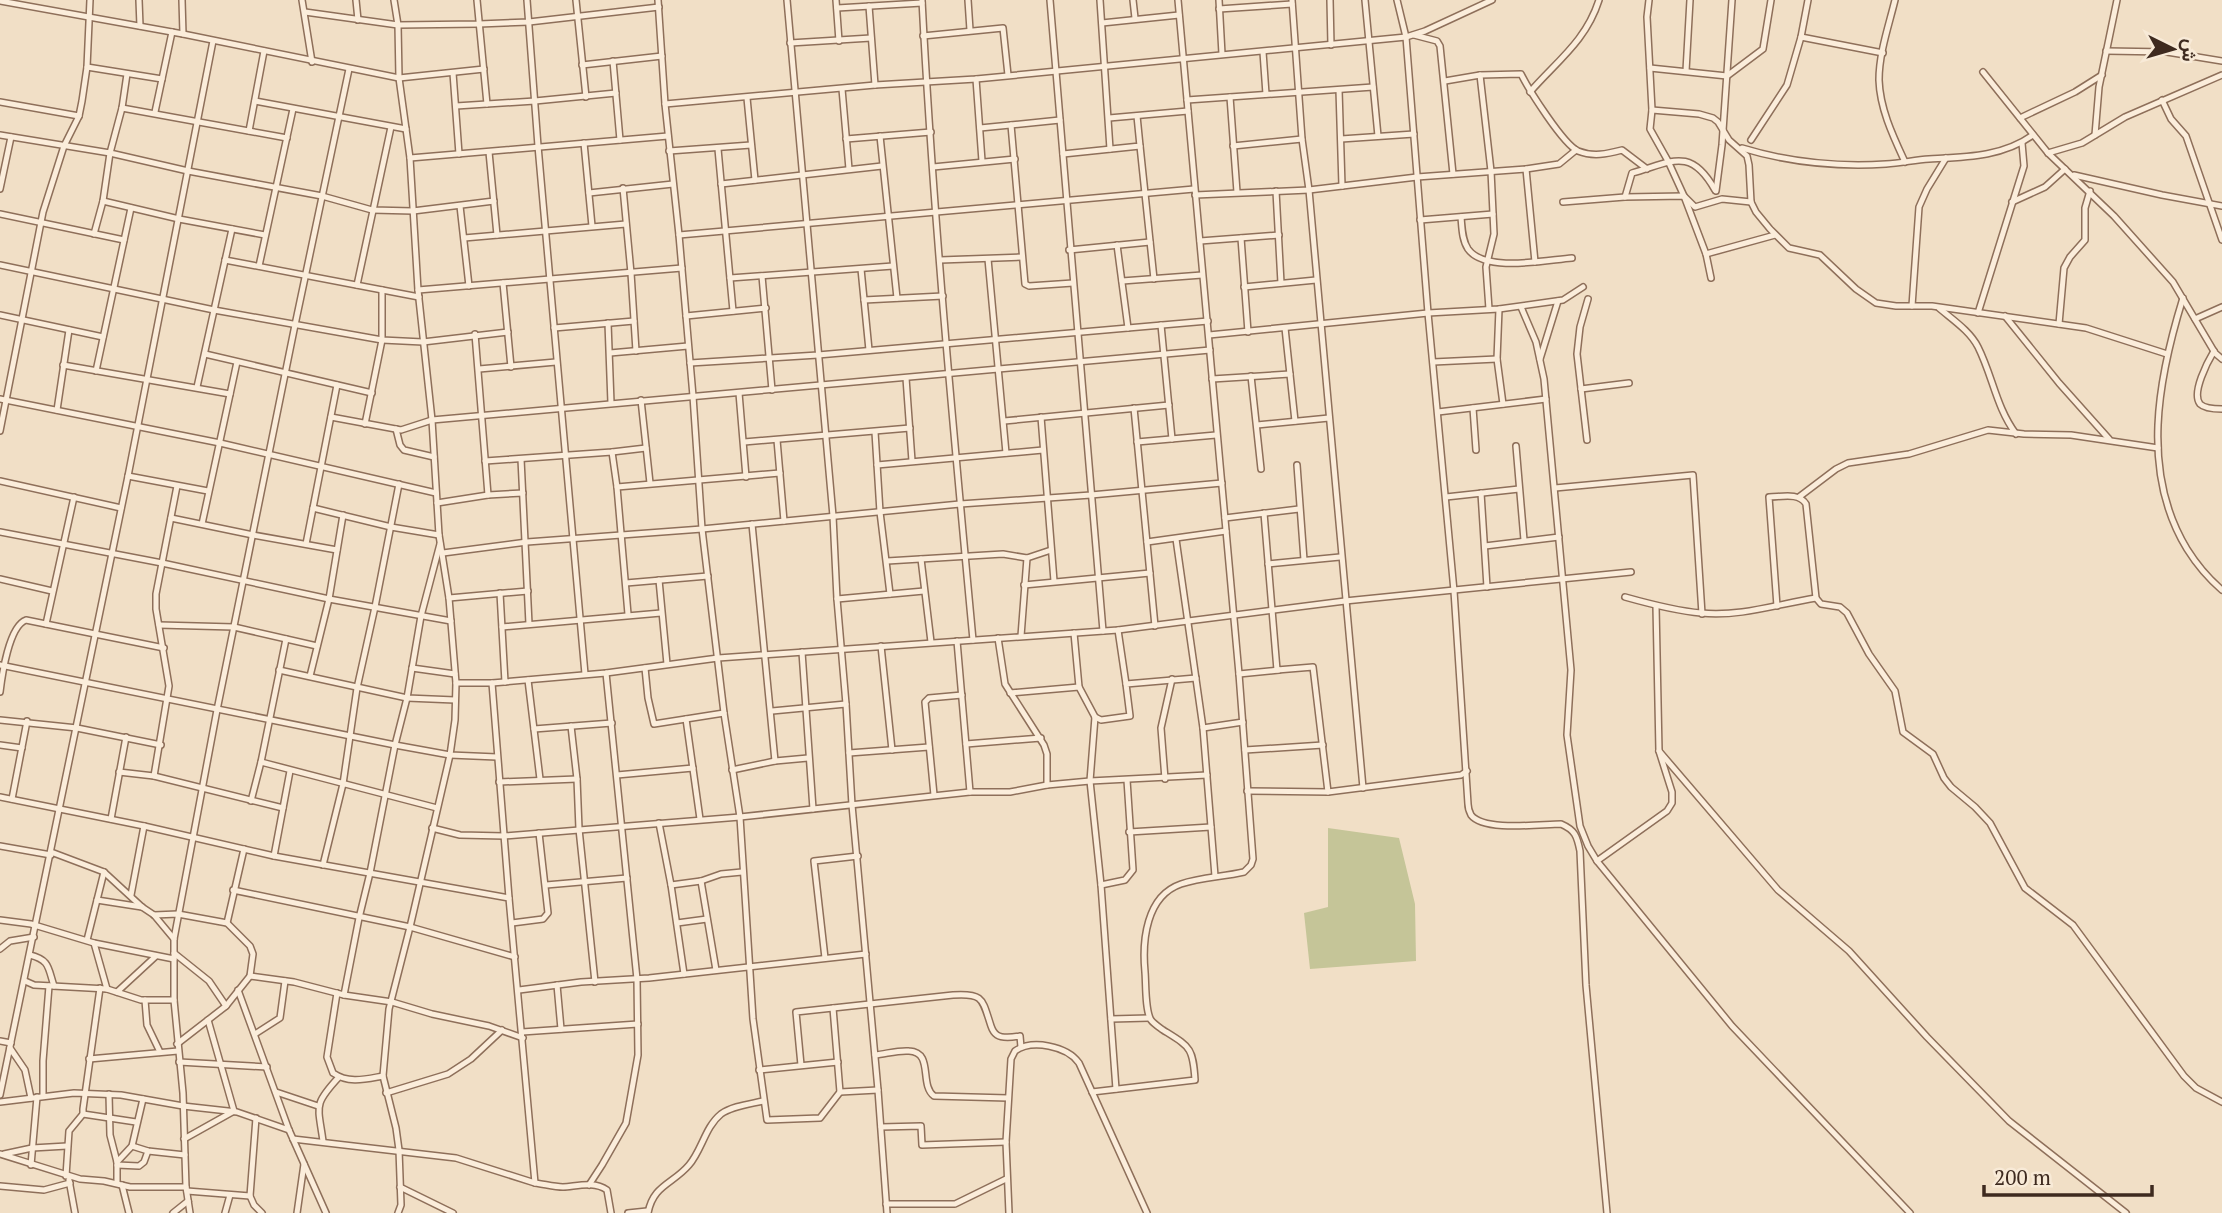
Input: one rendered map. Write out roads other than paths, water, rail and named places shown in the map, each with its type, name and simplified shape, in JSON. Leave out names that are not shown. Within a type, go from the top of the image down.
[{"type":"street","points":[[36,8],[37,0]]},
{"type":"street","points":[[0,431],[3,400],[41,224],[65,145],[79,116],[88,67],[90,0]]},
{"type":"street","points":[[139,0],[140,26]]},
{"type":"street","points":[[182,0],[183,34]]},
{"type":"street","points":[[302,0],[312,62]]},
{"type":"street","points":[[356,0],[358,20]]},
{"type":"street","points":[[394,0],[398,25],[399,78],[410,159],[440,538],[449,598],[456,683],[450,755],[392,1002],[388,1009],[383,1076],[399,1150],[401,1205],[398,1213]]},
{"type":"street","points":[[477,0],[487,104]]},
{"type":"street","points":[[527,0],[556,362],[585,674]]},
{"type":"street","points":[[576,0],[586,97]]},
{"type":"street","points":[[787,0],[833,516],[836,599],[887,1213]]},
{"type":"street","points":[[836,0],[839,41]]},
{"type":"street","points":[[968,0],[970,30]]},
{"type":"street","points":[[1050,0],[1103,631]]},
{"type":"street","points":[[1100,0],[1110,149]]},
{"type":"street","points":[[1133,0],[1135,18]]},
{"type":"street","points":[[1149,1018],[1144,949],[1144,933],[1148,921],[1168,891],[1179,884],[1244,872],[1252,862],[1239,674],[1178,0]]},
{"type":"street","points":[[1219,0],[1222,54]]},
{"type":"street","points":[[1330,0],[1331,45]]},
{"type":"street","points":[[1365,0],[1378,136]]},
{"type":"street","points":[[1397,0],[1406,37],[1454,590],[1468,804],[1470,814],[1490,825],[1561,824],[1576,834],[1580,851],[1586,985],[1607,1213]]},
{"type":"street","points":[[665,104],[875,85],[976,79],[1369,42],[1414,35],[1492,0]]},
{"type":"street","points":[[1530,92],[1581,37],[1589,26],[1599,0]]},
{"type":"street","points":[[1648,0],[1652,110],[1650,129],[1684,196],[1706,254],[1711,278]]},
{"type":"street","points":[[1686,71],[1690,0]]},
{"type":"street","points":[[1716,191],[1732,0]]},
{"type":"street","points":[[1650,68],[1727,76],[1763,49],[1771,0]]},
{"type":"street","points":[[1751,140],[1787,85],[1808,0]]},
{"type":"street","points":[[1895,0],[1879,81],[1892,135],[1905,162]]},
{"type":"street","points":[[2094,136],[2106,51],[2117,0]]},
{"type":"street","points":[[0,1],[183,34],[399,78],[484,69]]},
{"type":"street","points":[[837,8],[922,1],[949,374],[973,640]]},
{"type":"street","points":[[1219,9],[1256,3],[1292,2],[1302,139],[1309,190],[1340,557],[1363,788]]},
{"type":"street","points":[[304,12],[398,25],[479,24],[530,22],[659,4],[665,104],[682,268],[702,529],[724,713],[740,817],[748,967],[765,1116],[769,1121],[820,1118],[840,1092],[833,1008]]},
{"type":"street","points":[[869,6],[875,85]]},
{"type":"street","points":[[1102,23],[1179,15]]},
{"type":"street","points":[[923,36],[1003,28],[1008,75]]},
{"type":"street","points":[[155,112],[172,32]]},
{"type":"street","points":[[1414,35],[1437,41],[1440,46],[1453,174]]},
{"type":"street","points":[[1801,37],[1883,53]]},
{"type":"street","points":[[790,43],[872,38]]},
{"type":"street","points":[[0,1095],[148,379],[213,41]]},
{"type":"street","points":[[249,131],[264,51]]},
{"type":"street","points":[[2106,51],[2167,52],[2222,61]]},
{"type":"street","points":[[1263,52],[1266,94]]},
{"type":"street","points":[[582,65],[662,56]]},
{"type":"street","points":[[614,61],[620,140]]},
{"type":"street","points":[[88,67],[162,79]]},
{"type":"street","points":[[190,1213],[186,1189],[183,1106],[174,1000],[174,939],[217,710],[349,69]]},
{"type":"street","points":[[1983,72],[2048,153],[2090,191],[2174,282],[2194,319],[2222,359]]},
{"type":"street","points":[[453,73],[459,154]]},
{"type":"street","points":[[94,234],[103,201],[110,152],[122,108],[127,74]]},
{"type":"street","points":[[1445,81],[1480,75],[1521,74],[1530,92],[1576,150],[1602,156],[1622,150],[1647,169]]},
{"type":"street","points":[[1480,75],[1493,214],[1494,240],[1486,275],[1489,309]]},
{"type":"street","points":[[2020,118],[2075,92],[2102,75]]},
{"type":"street","points":[[2048,153],[2082,144],[2125,117],[2222,75]]},
{"type":"street","points":[[976,79],[982,162]]},
{"type":"street","points":[[1187,100],[1373,87]]},
{"type":"street","points":[[842,89],[849,169]]},
{"type":"street","points":[[1339,90],[1342,186]]},
{"type":"street","points":[[456,106],[535,102],[616,93]]},
{"type":"street","points":[[1230,97],[1237,192]]},
{"type":"street","points":[[747,98],[755,180]]},
{"type":"street","points":[[2162,100],[2171,119],[2186,136],[2222,240]]},
{"type":"street","points":[[255,101],[406,130]]},
{"type":"street","points":[[0,102],[79,116]]},
{"type":"street","points":[[122,108],[286,138]]},
{"type":"street","points":[[259,266],[293,109]]},
{"type":"street","points":[[1652,110],[1706,115],[1718,122],[1729,140],[1739,147],[1775,157],[1813,162],[1905,162],[1992,153],[2022,144],[2033,135]]},
{"type":"street","points":[[1109,118],[1188,111]]},
{"type":"street","points":[[1137,116],[1154,279]]},
{"type":"street","points":[[980,128],[1060,120]]},
{"type":"street","points":[[1011,125],[1026,286],[1073,283]]},
{"type":"street","points":[[358,285],[391,127]]},
{"type":"street","points":[[846,139],[931,132]]},
{"type":"street","points":[[1341,139],[1413,134]]},
{"type":"street","points":[[0,135],[110,152],[372,210],[413,211],[494,201]]},
{"type":"street","points":[[410,159],[668,136]]},
{"type":"street","points":[[880,136],[897,298]]},
{"type":"street","points":[[0,184],[11,137]]},
{"type":"street","points":[[1233,146],[1302,139]]},
{"type":"street","points":[[584,143],[592,226]]},
{"type":"street","points":[[1978,313],[2024,166],[2022,144]]},
{"type":"street","points":[[670,152],[751,145]]},
{"type":"street","points":[[1063,154],[1140,146]]},
{"type":"street","points":[[1739,147],[1748,160],[1751,202],[1775,235],[1789,248],[1820,255],[1856,289],[1876,303],[1885,306],[1939,308],[2086,328],[2167,354]]},
{"type":"street","points":[[718,149],[733,312]]},
{"type":"street","points":[[679,235],[1146,194],[1309,190],[1559,164],[1576,150]]},
{"type":"street","points":[[489,152],[497,235]]},
{"type":"street","points":[[1912,306],[1919,207],[1946,158]]},
{"type":"street","points":[[933,167],[1014,159]]},
{"type":"street","points":[[1625,197],[1632,173],[1678,160],[1691,163],[1705,175],[1719,199]]},
{"type":"street","points":[[721,184],[882,166]]},
{"type":"street","points":[[1525,169],[1535,262]]},
{"type":"street","points":[[2012,202],[2045,187],[2068,172],[2162,195],[2222,206]]},
{"type":"street","points":[[589,193],[673,184]]},
{"type":"street","points":[[623,188],[636,351]]},
{"type":"street","points":[[1276,191],[1281,283]]},
{"type":"street","points":[[2059,324],[2062,274],[2066,263],[2085,240],[2085,208],[2090,191]]},
{"type":"street","points":[[1563,202],[1684,196],[1695,207],[1719,199],[1751,202]]},
{"type":"street","points":[[103,201],[265,235]]},
{"type":"street","points":[[460,206],[469,286]]},
{"type":"street","points":[[96,371],[131,208]]},
{"type":"street","points":[[0,214],[124,240]]},
{"type":"street","points":[[1420,220],[1493,214]]},
{"type":"street","points":[[1461,217],[1462,234],[1468,248],[1479,258],[1500,263],[1572,258]]},
{"type":"street","points":[[464,238],[626,224]]},
{"type":"street","points":[[197,387],[232,229]]},
{"type":"street","points":[[1200,241],[1279,235]]},
{"type":"street","points":[[1706,254],[1775,235]]},
{"type":"street","points":[[1241,239],[1248,331]]},
{"type":"street","points":[[1069,250],[1150,242]]},
{"type":"street","points":[[1117,245],[1128,328]]},
{"type":"street","points":[[940,260],[1022,257]]},
{"type":"street","points":[[988,259],[1006,453]]},
{"type":"street","points":[[225,260],[382,290],[419,294],[469,286],[682,268]]},
{"type":"street","points":[[0,265],[214,310],[382,340],[424,342],[508,332]]},
{"type":"street","points":[[730,278],[893,266]]},
{"type":"street","points":[[861,269],[869,350]]},
{"type":"street","points":[[1122,281],[1202,275]]},
{"type":"street","points":[[762,276],[772,390]]},
{"type":"street","points":[[1244,287],[1316,280]]},
{"type":"street","points":[[503,283],[511,367]]},
{"type":"street","points":[[1209,335],[1428,313],[1521,307],[1558,301],[1583,287]]},
{"type":"street","points":[[365,424],[382,340],[382,290]]},
{"type":"street","points":[[864,300],[943,296]]},
{"type":"street","points":[[2183,298],[2167,354],[2158,413],[2162,483],[2170,514],[2181,538],[2195,562],[2222,590]]},
{"type":"street","points":[[1587,440],[1578,341],[1588,299]]},
{"type":"street","points":[[1540,359],[1558,301]]},
{"type":"street","points":[[1521,307],[1536,342],[1546,399],[1571,670],[1567,735],[1580,825],[1588,846],[1597,861],[1732,1026],[1910,1213]]},
{"type":"street","points":[[2194,319],[2222,307]]},
{"type":"street","points":[[686,316],[766,308]]},
{"type":"street","points":[[1939,308],[1971,337],[1978,347],[2001,411],[2016,434]]},
{"type":"street","points":[[1499,309],[1497,359],[1503,404]]},
{"type":"street","points":[[0,315],[103,337]]},
{"type":"street","points":[[2005,316],[2109,440]]},
{"type":"street","points":[[554,328],[634,321]]},
{"type":"street","points":[[690,363],[769,359],[1208,321]]},
{"type":"street","points":[[608,323],[611,403]]},
{"type":"street","points":[[1161,325],[1172,439]]},
{"type":"street","points":[[1285,327],[1295,421]]},
{"type":"street","points":[[57,410],[69,330]]},
{"type":"street","points":[[475,334],[488,495]]},
{"type":"street","points":[[610,353],[688,346]]},
{"type":"street","points":[[331,416],[406,429],[432,420],[1210,350]]},
{"type":"street","points":[[2214,351],[2202,374],[2198,398],[2204,406],[2222,409]]},
{"type":"street","points":[[205,354],[372,393]]},
{"type":"street","points":[[1433,362],[1497,359]]},
{"type":"street","points":[[202,524],[237,362]]},
{"type":"street","points":[[479,369],[556,362]]},
{"type":"street","points":[[63,365],[230,394]]},
{"type":"street","points":[[1212,379],[1290,373]]},
{"type":"street","points":[[1251,376],[1261,469]]},
{"type":"street","points":[[906,378],[912,461]]},
{"type":"street","points":[[1581,389],[1629,383]]},
{"type":"street","points":[[306,544],[337,384]]},
{"type":"street","points":[[739,393],[746,477]]},
{"type":"street","points":[[1438,412],[1546,399]]},
{"type":"street","points":[[3,400],[220,443],[436,493]]},
{"type":"street","points":[[641,400],[650,483]]},
{"type":"street","points":[[1004,421],[1169,405]]},
{"type":"street","points":[[1135,408],[1155,626]]},
{"type":"street","points":[[1473,408],[1476,450]]},
{"type":"street","points":[[1041,417],[1054,581]]},
{"type":"street","points":[[1257,425],[1329,418]]},
{"type":"street","points":[[744,442],[910,428]]},
{"type":"street","points":[[396,429],[404,450],[434,457]]},
{"type":"street","points":[[1777,606],[1769,497],[1799,497],[1848,463],[1909,454],[1988,430],[2016,434],[2062,434],[2158,448]]},
{"type":"street","points":[[875,432],[880,512],[890,594]]},
{"type":"street","points":[[1137,442],[1216,435]]},
{"type":"street","points":[[777,440],[784,521]]},
{"type":"street","points":[[1516,446],[1524,540]]},
{"type":"street","points":[[485,461],[612,453],[646,448]]},
{"type":"street","points":[[877,464],[1043,450]]},
{"type":"street","points":[[612,453],[628,614]]},
{"type":"street","points":[[521,459],[529,624]]},
{"type":"street","points":[[1297,465],[1304,560]]},
{"type":"street","points":[[617,487],[780,473]]},
{"type":"street","points":[[1555,488],[1693,475],[1702,614]]},
{"type":"street","points":[[128,476],[208,491]]},
{"type":"street","points":[[0,481],[121,508]]},
{"type":"street","points":[[443,553],[527,542],[1222,483]]},
{"type":"street","points":[[323,864],[343,784],[357,688],[399,484]]},
{"type":"street","points":[[154,776],[161,745],[169,678],[156,594],[177,486]]},
{"type":"street","points":[[1446,497],[1519,489]]},
{"type":"street","points":[[437,503],[523,493]]},
{"type":"street","points":[[1481,493],[1487,587]]},
{"type":"street","points":[[46,624],[74,497]]},
{"type":"street","points":[[1799,497],[1806,504],[1816,598],[1821,604],[1840,607],[1847,613],[1869,654],[1891,683],[1898,701],[1903,732],[1933,754],[1951,787],[1990,823],[2025,888],[2073,925],[2184,1076],[2196,1088],[2222,1102]]},
{"type":"street","points":[[313,508],[440,538]]},
{"type":"street","points":[[1225,518],[1299,509]]},
{"type":"street","points":[[1264,513],[1277,670],[1313,667]]},
{"type":"street","points":[[310,676],[329,599],[343,515]]},
{"type":"street","points":[[171,518],[253,536],[337,550]]},
{"type":"street","points":[[752,524],[775,761]]},
{"type":"street","points":[[1147,542],[1226,531]]},
{"type":"street","points":[[0,532],[451,621]]},
{"type":"street","points":[[1485,546],[1559,537]]},
{"type":"street","points":[[344,995],[407,698],[421,616],[440,538]]},
{"type":"street","points":[[1176,538],[1203,728],[1215,876]]},
{"type":"street","points":[[887,561],[1003,554],[1027,558],[1051,550]]},
{"type":"street","points":[[1268,564],[1340,557]]},
{"type":"street","points":[[1021,636],[1027,558]]},
{"type":"street","points":[[921,559],[932,642]]},
{"type":"street","points":[[456,683],[492,683],[606,673],[718,658],[1118,630],[1271,609],[1631,572]]},
{"type":"street","points":[[1024,585],[1150,573]]},
{"type":"street","points":[[626,583],[708,576]]},
{"type":"street","points":[[0,579],[52,591]]},
{"type":"street","points":[[659,580],[667,664]]},
{"type":"street","points":[[449,598],[528,591]]},
{"type":"street","points":[[836,599],[924,591]]},
{"type":"street","points":[[500,593],[505,682]]},
{"type":"street","points":[[1625,597],[1656,606],[1702,614],[1742,612],[1816,598]]},
{"type":"street","points":[[1597,861],[1667,811],[1672,803],[1672,792],[1659,751],[1656,606]]},
{"type":"street","points":[[502,626],[661,612]]},
{"type":"street","points":[[0,692],[2,665],[17,626],[26,620],[164,648]]},
{"type":"street","points":[[159,625],[234,627],[317,646]]},
{"type":"street","points":[[1095,717],[1101,720],[1130,716],[1118,630]]},
{"type":"street","points":[[1074,633],[1079,687],[1095,717],[1090,781],[1101,885],[1116,1089]]},
{"type":"street","points":[[998,638],[1003,676],[1010,693],[1041,738],[1047,754],[1047,785]]},
{"type":"street","points":[[251,801],[286,639]]},
{"type":"street","points":[[957,640],[970,792]]},
{"type":"street","points":[[881,646],[892,750]]},
{"type":"street","points":[[802,652],[813,809]]},
{"type":"street","points":[[2,665],[395,745],[450,755],[497,757]]},
{"type":"street","points":[[1239,674],[1313,667]]},
{"type":"street","points":[[1313,667],[1328,792]]},
{"type":"street","points":[[412,668],[455,674]]},
{"type":"street","points":[[645,668],[652,722],[657,724],[724,713]]},
{"type":"street","points":[[279,670],[407,698],[455,700]]},
{"type":"street","points":[[589,1185],[626,1123],[638,1055],[637,979],[606,673]]},
{"type":"street","points":[[1126,684],[1196,678]]},
{"type":"street","points":[[528,680],[540,779]]},
{"type":"street","points":[[1165,779],[1161,728],[1172,680]]},
{"type":"street","points":[[492,683],[535,1183]]},
{"type":"street","points":[[1010,693],[1079,687]]},
{"type":"street","points":[[934,795],[926,700],[961,695]]},
{"type":"street","points":[[772,711],[846,705]]},
{"type":"street","points":[[686,719],[700,819]]},
{"type":"street","points":[[0,720],[77,728],[161,745]]},
{"type":"street","points":[[12,799],[27,721]]},
{"type":"street","points":[[1203,728],[1243,722]]},
{"type":"street","points":[[534,729],[612,723]]},
{"type":"street","points":[[572,726],[579,829],[595,982]]},
{"type":"street","points":[[111,819],[126,737]]},
{"type":"street","points":[[965,744],[1041,738]]},
{"type":"street","points":[[0,745],[22,748]]},
{"type":"street","points":[[1245,750],[1323,745]]},
{"type":"street","points":[[849,753],[929,747]]},
{"type":"street","points":[[1659,751],[1779,890],[1849,951],[1927,1037],[2009,1121],[2126,1213]]},
{"type":"street","points":[[732,770],[775,761],[808,758]]},
{"type":"street","points":[[261,762],[437,808]]},
{"type":"street","points":[[617,775],[693,768]]},
{"type":"street","points":[[274,856],[290,771]]},
{"type":"street","points":[[1247,792],[1328,792],[1461,775],[1467,771]]},
{"type":"street","points":[[119,772],[154,776],[283,808]]},
{"type":"street","points":[[432,828],[469,836],[505,836],[740,817],[934,795],[1010,792],[1090,781],[1206,775]]},
{"type":"street","points":[[499,782],[577,779]]},
{"type":"street","points":[[1101,885],[1121,882],[1131,874],[1133,866],[1127,780]]},
{"type":"street","points":[[0,797],[274,856],[509,898]]},
{"type":"street","points":[[659,823],[684,974]]},
{"type":"street","points":[[131,895],[144,826]]},
{"type":"street","points":[[1129,832],[1211,827]]},
{"type":"street","points":[[512,923],[547,917],[540,833]]},
{"type":"street","points":[[0,846],[51,853],[103,872],[154,915],[174,939]]},
{"type":"street","points":[[227,923],[244,849]]},
{"type":"street","points":[[825,958],[814,861],[858,856]]},
{"type":"street","points":[[87,940],[103,872]]},
{"type":"street","points":[[671,885],[742,872]]},
{"type":"street","points":[[546,885],[627,878]]},
{"type":"street","points":[[701,881],[716,970]]},
{"type":"street","points":[[233,890],[410,927],[515,957]]},
{"type":"street","points":[[97,900],[142,907]]},
{"type":"street","points":[[154,915],[178,914],[227,923],[250,946],[253,954],[250,976],[226,1006],[177,1044]]},
{"type":"street","points":[[677,923],[708,919]]},
{"type":"street","points":[[0,920],[36,926],[94,943],[156,956],[174,956],[209,981],[226,1006]]},
{"type":"street","points":[[0,949],[10,941],[34,937]]},
{"type":"street","points":[[94,943],[107,989]]},
{"type":"street","points":[[519,990],[866,954]]},
{"type":"street","points":[[30,955],[47,962],[52,986],[31,1165]]},
{"type":"street","points":[[117,992],[156,956]]},
{"type":"street","points":[[250,976],[392,1002],[522,1035],[561,1029],[638,1024]]},
{"type":"street","points":[[25,981],[34,985],[107,989],[145,1000],[174,1000]]},
{"type":"street","points":[[256,1034],[280,1018],[285,981]]},
{"type":"street","points":[[23,990],[34,985]]},
{"type":"street","points":[[557,985],[561,1029]]},
{"type":"street","points":[[75,1213],[68,1178],[66,1146],[69,1131],[82,1114],[100,988]]},
{"type":"street","points":[[238,990],[289,1130],[326,1213]]},
{"type":"street","points":[[337,993],[327,1057],[333,1073],[355,1080],[383,1076]]},
{"type":"street","points":[[801,1065],[796,1012],[953,995],[975,995],[985,1004],[994,1033],[1020,1037],[1021,1047]]},
{"type":"street","points":[[145,1000],[147,1025],[160,1052]]},
{"type":"street","points":[[1092,1092],[1195,1080],[1194,1058],[1186,1044],[1149,1018],[1111,1019]]},
{"type":"street","points":[[208,1020],[233,1111]]},
{"type":"street","points":[[386,1093],[448,1074],[471,1059],[502,1030]]},
{"type":"street","points":[[0,1041],[10,1046],[37,1097]]},
{"type":"street","points":[[1009,1213],[1006,1142],[1012,1056],[1021,1047],[1052,1047],[1068,1051],[1079,1063],[1147,1213]]},
{"type":"street","points":[[89,1059],[178,1051]]},
{"type":"street","points":[[875,1055],[910,1051],[918,1054],[924,1061],[928,1089],[934,1096],[1008,1098]]},
{"type":"street","points":[[179,1062],[267,1067]]},
{"type":"street","points":[[759,1070],[838,1062]]},
{"type":"street","points":[[323,1141],[318,1106],[339,1077]]},
{"type":"street","points":[[840,1092],[878,1090]]},
{"type":"street","points":[[276,1092],[318,1106]]},
{"type":"street","points":[[0,1102],[85,1093],[109,1094],[233,1111],[289,1130]]},
{"type":"street","points":[[109,1094],[110,1135],[119,1184],[130,1213]]},
{"type":"street","points":[[117,1164],[132,1146],[143,1099]]},
{"type":"street","points":[[628,1213],[648,1212],[656,1192],[689,1165],[721,1114],[763,1101]]},
{"type":"street","points":[[184,1139],[233,1111]]},
{"type":"street","points":[[82,1114],[136,1122]]},
{"type":"street","points":[[256,1118],[250,1196],[262,1213]]},
{"type":"street","points":[[881,1127],[921,1126],[922,1145],[1006,1142]]},
{"type":"street","points":[[293,1139],[456,1158],[535,1183],[560,1187],[602,1186],[607,1190],[611,1213]]},
{"type":"street","points":[[1,1154],[32,1148],[66,1146]]},
{"type":"street","points":[[132,1146],[148,1152],[185,1155]]},
{"type":"street","points":[[117,1164],[139,1166],[148,1152]]},
{"type":"street","points":[[1,1154],[68,1178],[250,1196]]},
{"type":"street","points":[[297,1213],[304,1164]]},
{"type":"street","points":[[0,1186],[44,1190],[68,1178]]},
{"type":"street","points":[[886,1204],[955,1204],[1006,1179]]},
{"type":"street","points":[[400,1187],[453,1213]]},
{"type":"street","points":[[225,1213],[230,1195]]},
{"type":"street","points":[[173,1213],[188,1201]]}]
